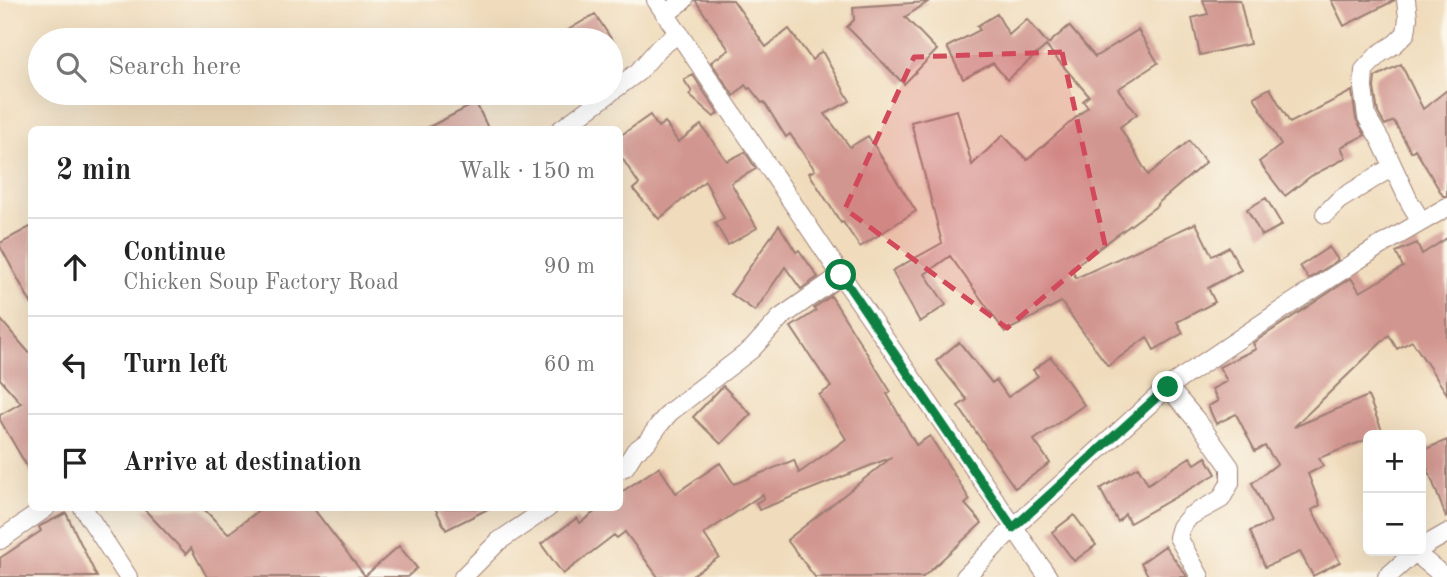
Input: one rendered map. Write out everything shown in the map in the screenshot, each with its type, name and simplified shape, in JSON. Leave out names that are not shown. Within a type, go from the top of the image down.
[{"type":"street","points":[[684,0],[661,7],[1048,577]]},
{"type":"street","points":[[1406,0],[1406,33],[1364,70],[1363,88],[1367,117],[1421,221]]},
{"type":"street","points":[[623,84],[638,72],[659,48],[679,33]]},
{"type":"street","points":[[566,126],[594,105]]},
{"type":"street","points":[[1325,214],[1339,200],[1392,167]]},
{"type":"street","points":[[965,577],[1013,528],[1168,387],[1286,307],[1447,206]]},
{"type":"street","points":[[623,468],[670,412],[752,349],[780,318],[841,275]]},
{"type":"street","points":[[1168,387],[1198,422],[1230,467],[1230,483],[1226,493],[1221,499],[1190,516],[1181,527],[1178,537],[1200,577]]},
{"type":"street","points":[[0,540],[42,511]]},
{"type":"street","points":[[85,511],[128,577]]},
{"type":"street","points":[[463,577],[499,541],[544,511]]},
{"type":"street","points":[[1426,545],[1447,533]]},
{"type":"street","points":[[1387,577],[1410,556]]},
{"type":"street","points":[[1420,556],[1445,577]]},
{"type":"highlighted area","points":[[1062,52],[1105,245],[1007,328],[845,209],[914,57]]},
{"type":"building","points":[[695,0],[733,0],[766,47],[789,29],[812,60],[822,51],[850,101],[825,114],[850,147],[868,136],[916,211],[860,247],[809,173],[815,170],[790,134],[786,137],[764,102],[762,103],[750,88],[745,85],[734,96],[711,62],[729,50]]},
{"type":"building","points":[[1203,0],[1240,0],[1250,44],[1200,55],[1192,18],[1208,14]]},
{"type":"building","points":[[1331,0],[1395,0],[1344,26]]},
{"type":"building","points":[[928,2],[905,17],[937,50],[904,84],[847,27],[854,20],[853,7]]},
{"type":"building","points":[[595,14],[604,28],[571,28]]},
{"type":"building","points":[[997,14],[1009,35],[1027,19],[1048,44],[1069,26],[1095,57],[1138,30],[1158,63],[1118,89],[1137,114],[1120,127],[1148,175],[1189,141],[1206,162],[1158,205],[1071,269],[1076,278],[1196,223],[1212,256],[1229,247],[1241,270],[1208,288],[1215,302],[1177,322],[1183,333],[1154,350],[1147,337],[1108,366],[1061,302],[1005,332],[950,256],[925,274],[946,305],[920,322],[892,271],[942,243],[911,122],[957,110],[972,165],[1003,135],[1027,160],[1088,107],[1083,101],[1089,96],[1046,46],[1007,80],[993,63],[963,79],[947,47],[980,30],[977,26]]},
{"type":"building","points":[[1401,64],[1423,109],[1447,90],[1447,196],[1443,196],[1415,149],[1411,152],[1394,121],[1385,125],[1378,113],[1375,77]]},
{"type":"building","points":[[693,75],[718,113],[714,117],[689,95],[692,92],[684,80]]},
{"type":"building","points":[[1270,88],[1290,123],[1352,91],[1356,119],[1365,135],[1341,147],[1346,158],[1311,176],[1285,196],[1259,162],[1281,145],[1254,97]]},
{"type":"building","points":[[477,105],[487,126],[431,126]]},
{"type":"building","points":[[650,115],[658,127],[665,122],[678,142],[701,125],[727,161],[745,152],[756,169],[731,183],[757,228],[728,245],[715,223],[724,218],[705,181],[659,219],[633,189],[639,184],[623,160],[623,134]]},
{"type":"building","points":[[1266,198],[1282,225],[1262,236],[1247,209]]},
{"type":"building","points":[[779,225],[796,252],[799,250],[818,277],[801,289],[785,267],[755,311],[731,294]]},
{"type":"building","points":[[28,228],[28,298],[0,246],[0,243]]},
{"type":"building","points":[[1447,238],[1447,394],[1412,341],[1397,349],[1389,335],[1294,427],[1368,396],[1382,430],[1363,430],[1363,441],[1319,458],[1323,466],[1308,474],[1320,505],[1312,510],[1340,562],[1313,576],[1300,552],[1265,567],[1250,531],[1271,522],[1252,483],[1277,464],[1265,446],[1255,451],[1236,414],[1216,424],[1208,406],[1218,401],[1212,389],[1227,381],[1219,367],[1256,349],[1253,343],[1351,278],[1360,292],[1403,267],[1396,252],[1417,243],[1422,254]]},
{"type":"building","points":[[1329,247],[1338,260],[1309,279],[1300,266]]},
{"type":"building","points":[[831,296],[891,392],[887,394],[916,445],[930,436],[970,500],[965,504],[982,523],[923,577],[815,577],[787,540],[892,457],[759,510],[756,503],[764,498],[763,494],[704,534],[719,557],[690,577],[658,577],[625,532],[617,538],[614,535],[563,574],[541,544],[577,518],[580,523],[596,511],[623,511],[623,491],[659,467],[676,493],[720,463],[734,484],[794,460],[799,473],[846,439],[819,395],[831,387],[791,327],[816,311],[814,308]]},
{"type":"building","points":[[0,319],[28,351],[28,468],[0,420],[0,415],[21,403],[0,379]]},
{"type":"building","points":[[959,342],[992,383],[996,380],[1008,397],[1038,376],[1033,370],[1051,357],[1084,405],[1034,440],[1050,463],[1015,488],[958,406],[967,400],[936,361]]},
{"type":"building","points":[[723,386],[751,414],[721,444],[693,417]]},
{"type":"building","points":[[1447,440],[1447,517],[1426,464],[1426,449]]},
{"type":"building","points":[[1190,457],[1195,464],[1206,457],[1216,474],[1130,523],[1125,514],[1118,522],[1100,489],[1138,467],[1148,484]]},
{"type":"building","points":[[146,511],[206,511],[228,534],[258,511],[315,511],[365,576],[399,546],[417,568],[407,577],[207,577],[191,548],[186,554]]},
{"type":"building","points":[[436,511],[484,511],[446,530]]},
{"type":"building","points":[[66,513],[97,577],[0,577],[0,558],[41,531],[39,527]]},
{"type":"building","points":[[1074,515],[1096,545],[1074,561],[1052,532]]},
{"type":"building","points":[[1165,546],[1187,577],[1149,577],[1141,563]]},
{"type":"route","points":[[841,275],[1013,528],[1168,387]]}]
